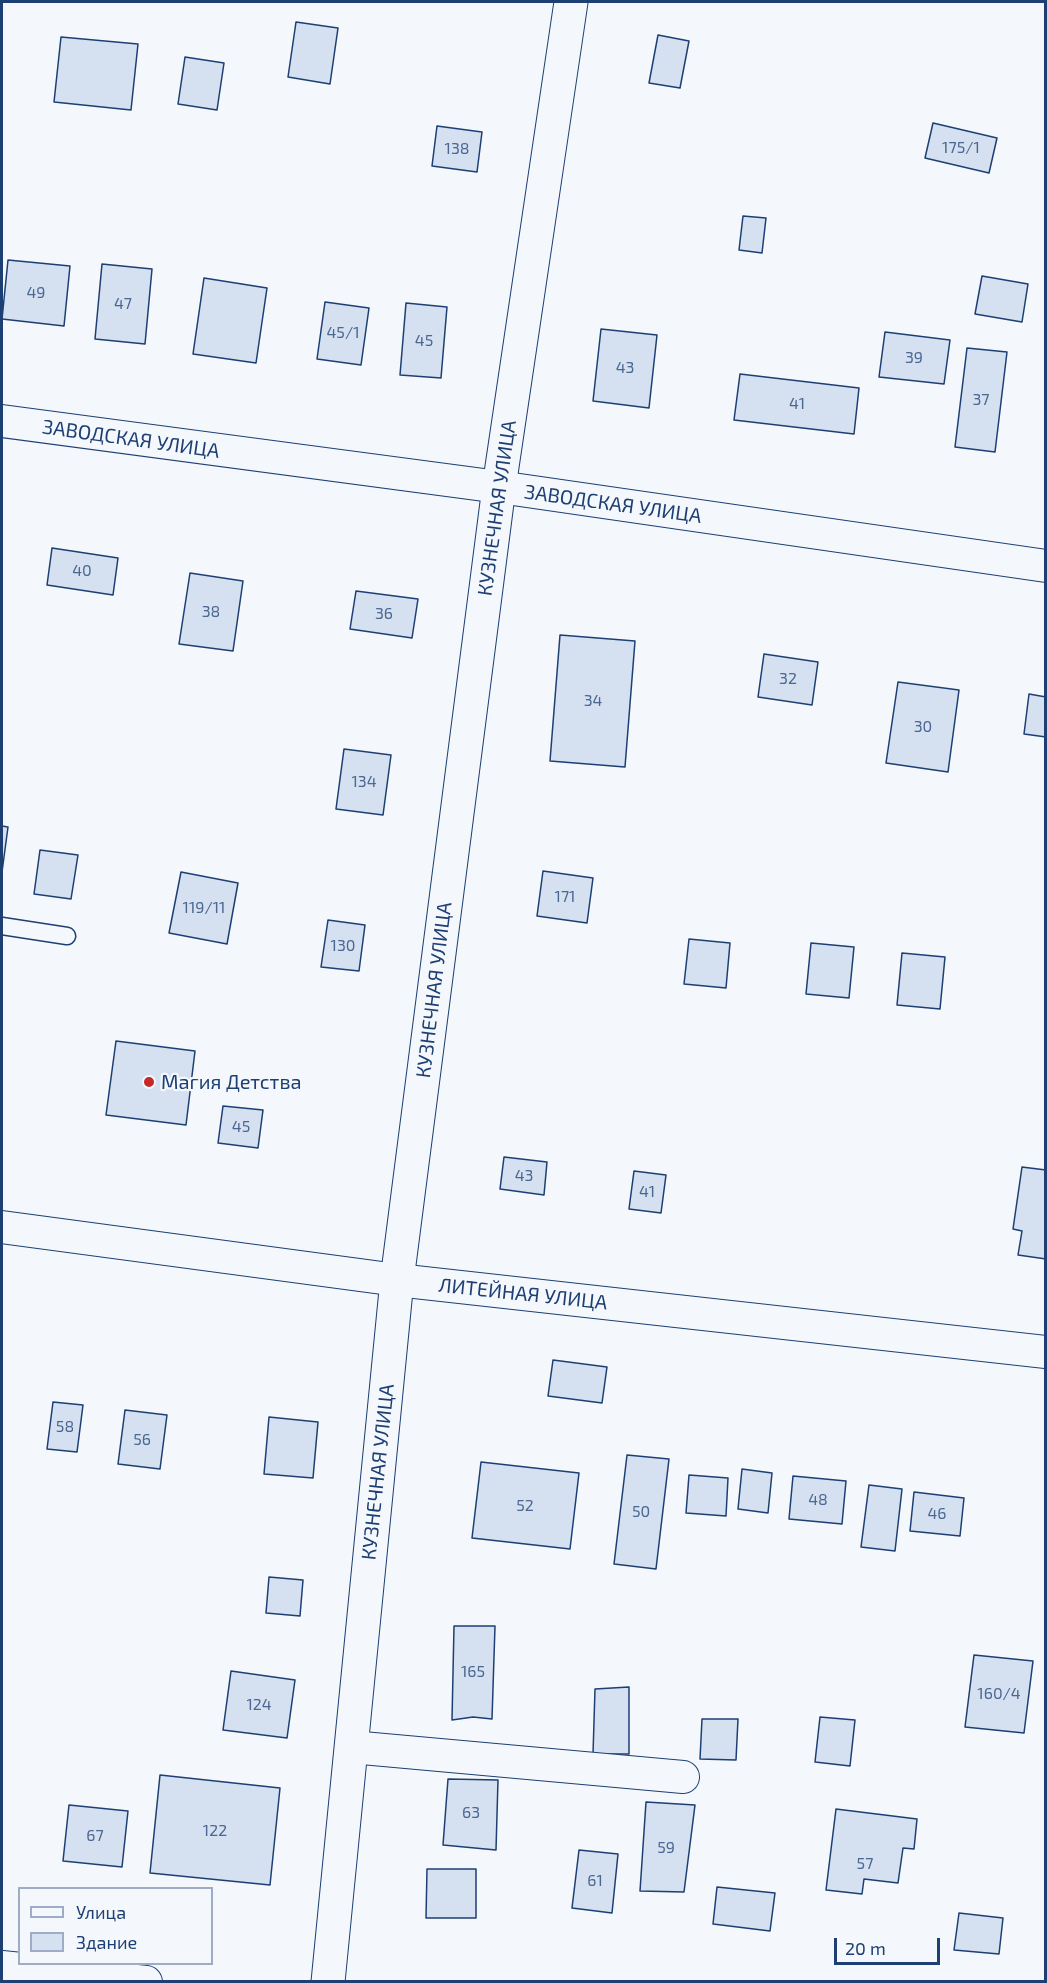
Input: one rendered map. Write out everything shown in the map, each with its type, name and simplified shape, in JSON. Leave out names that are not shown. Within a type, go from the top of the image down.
[{"type":"street","name":"КУЗНЕЧНАЯ УЛИЦА","points":[[328,1982],[397,1280],[499,488],[571,2]]},
{"type":"street","name":"ЗАВОДСКАЯ УЛИЦА","points":[[2,421],[499,488],[1046,566]]},
{"type":"street","name":"ЛИТЕЙНАЯ УЛИЦА","points":[[2,1227],[397,1280],[1046,1352]]},
{"type":"street","points":[[351,1747],[683,1777]]},
{"type":"street","points":[[2,1967],[146,1982]]},
{"type":"lane","points":[[2,926],[67,936]]},
{"type":"building","points":[[296,22],[338,28],[330,84],[288,77]]},
{"type":"building","points":[[658,35],[689,41],[680,88],[649,83]]},
{"type":"building","points":[[61,37],[138,44],[131,110],[54,102]]},
{"type":"building","points":[[185,57],[224,63],[217,110],[178,104]]},
{"type":"building","points":[[933,123],[997,138],[989,173],[925,158]]},
{"type":"building","points":[[437,126],[482,132],[477,172],[432,166]]},
{"type":"building","points":[[743,216],[766,218],[762,253],[739,250]]},
{"type":"building","points":[[8,260],[70,266],[64,326],[2,319]]},
{"type":"building","points":[[102,264],[152,269],[145,344],[95,339]]},
{"type":"building","points":[[982,276],[1028,284],[1022,322],[975,314]]},
{"type":"building","points":[[204,278],[267,288],[256,363],[193,354]]},
{"type":"building","points":[[325,302],[369,308],[361,365],[317,359]]},
{"type":"building","points":[[406,303],[447,307],[441,378],[400,375]]},
{"type":"building","points":[[601,329],[657,335],[649,408],[593,401]]},
{"type":"building","points":[[885,332],[950,340],[944,384],[879,377]]},
{"type":"building","points":[[967,348],[1007,352],[995,452],[955,447]]},
{"type":"building","points":[[740,374],[859,388],[854,434],[734,420]]},
{"type":"building","points":[[52,548],[118,558],[113,595],[47,585]]},
{"type":"building","points":[[190,573],[243,581],[233,651],[179,644]]},
{"type":"building","points":[[356,591],[418,599],[412,638],[350,629]]},
{"type":"building","points":[[560,635],[635,641],[625,767],[550,761]]},
{"type":"building","points":[[764,654],[818,662],[812,705],[758,697]]},
{"type":"building","points":[[898,682],[959,690],[948,772],[886,763]]},
{"type":"building","points":[[1029,694],[1046,697],[1046,737],[1024,734]]},
{"type":"building","points":[[344,749],[391,755],[383,815],[336,809]]},
{"type":"building","points":[[2,826],[8,827],[2,872]]},
{"type":"building","points":[[40,850],[78,855],[71,899],[34,894]]},
{"type":"building","points":[[543,871],[593,878],[587,923],[537,916]]},
{"type":"building","points":[[181,872],[238,883],[227,944],[169,933]]},
{"type":"building","points":[[328,920],[365,925],[359,971],[321,967]]},
{"type":"building","points":[[689,939],[730,943],[726,988],[684,984]]},
{"type":"building","points":[[811,943],[854,947],[849,998],[806,994]]},
{"type":"building","points":[[902,953],[945,957],[940,1009],[897,1005]]},
{"type":"building","points":[[116,1041],[195,1051],[186,1125],[106,1115]]},
{"type":"building","points":[[223,1106],[263,1110],[258,1148],[218,1143]]},
{"type":"building","points":[[504,1157],[547,1162],[544,1195],[500,1189]]},
{"type":"building","points":[[1022,1167],[1046,1170],[1046,1259],[1018,1255],[1022,1231],[1013,1229]]},
{"type":"building","points":[[634,1171],[666,1175],[661,1213],[629,1209]]},
{"type":"building","points":[[553,1360],[607,1367],[602,1403],[548,1396]]},
{"type":"building","points":[[53,1402],[83,1405],[77,1452],[47,1449]]},
{"type":"building","points":[[125,1410],[167,1415],[160,1469],[118,1464]]},
{"type":"building","points":[[269,1417],[318,1422],[313,1478],[264,1474]]},
{"type":"building","points":[[627,1455],[669,1459],[656,1569],[614,1564]]},
{"type":"building","points":[[481,1462],[579,1473],[570,1549],[472,1538]]},
{"type":"building","points":[[742,1469],[772,1473],[768,1513],[738,1509]]},
{"type":"building","points":[[689,1475],[728,1478],[726,1516],[686,1513]]},
{"type":"building","points":[[793,1476],[846,1481],[842,1524],[789,1519]]},
{"type":"building","points":[[869,1485],[902,1489],[895,1551],[861,1547]]},
{"type":"building","points":[[914,1492],[964,1498],[960,1536],[910,1531]]},
{"type":"building","points":[[269,1577],[303,1580],[300,1616],[266,1613]]},
{"type":"building","points":[[454,1626],[495,1626],[492,1719],[473,1717],[452,1720]]},
{"type":"building","points":[[974,1655],[1033,1661],[1024,1733],[965,1727]]},
{"type":"building","points":[[231,1671],[295,1680],[287,1738],[223,1730]]},
{"type":"building","points":[[629,1687],[629,1754],[593,1754],[595,1689]]},
{"type":"building","points":[[820,1717],[855,1720],[850,1766],[815,1762]]},
{"type":"building","points":[[702,1719],[738,1719],[736,1760],[700,1759]]},
{"type":"building","points":[[160,1775],[280,1788],[270,1885],[150,1873]]},
{"type":"building","points":[[448,1779],[498,1780],[496,1850],[443,1845]]},
{"type":"building","points":[[646,1802],[695,1805],[684,1892],[640,1891]]},
{"type":"building","points":[[69,1805],[128,1811],[122,1867],[63,1861]]},
{"type":"building","points":[[836,1809],[917,1819],[914,1849],[903,1848],[898,1883],[864,1879],[862,1894],[826,1890]]},
{"type":"building","points":[[579,1850],[618,1854],[612,1913],[572,1908]]},
{"type":"building","points":[[427,1869],[476,1869],[476,1918],[426,1918]]},
{"type":"building","points":[[717,1887],[775,1893],[770,1931],[713,1924]]},
{"type":"building","points":[[959,1913],[1003,1918],[999,1954],[954,1950]]},
{"type":"place","name":"Магия Детства","points":[[149,1082]]}]
